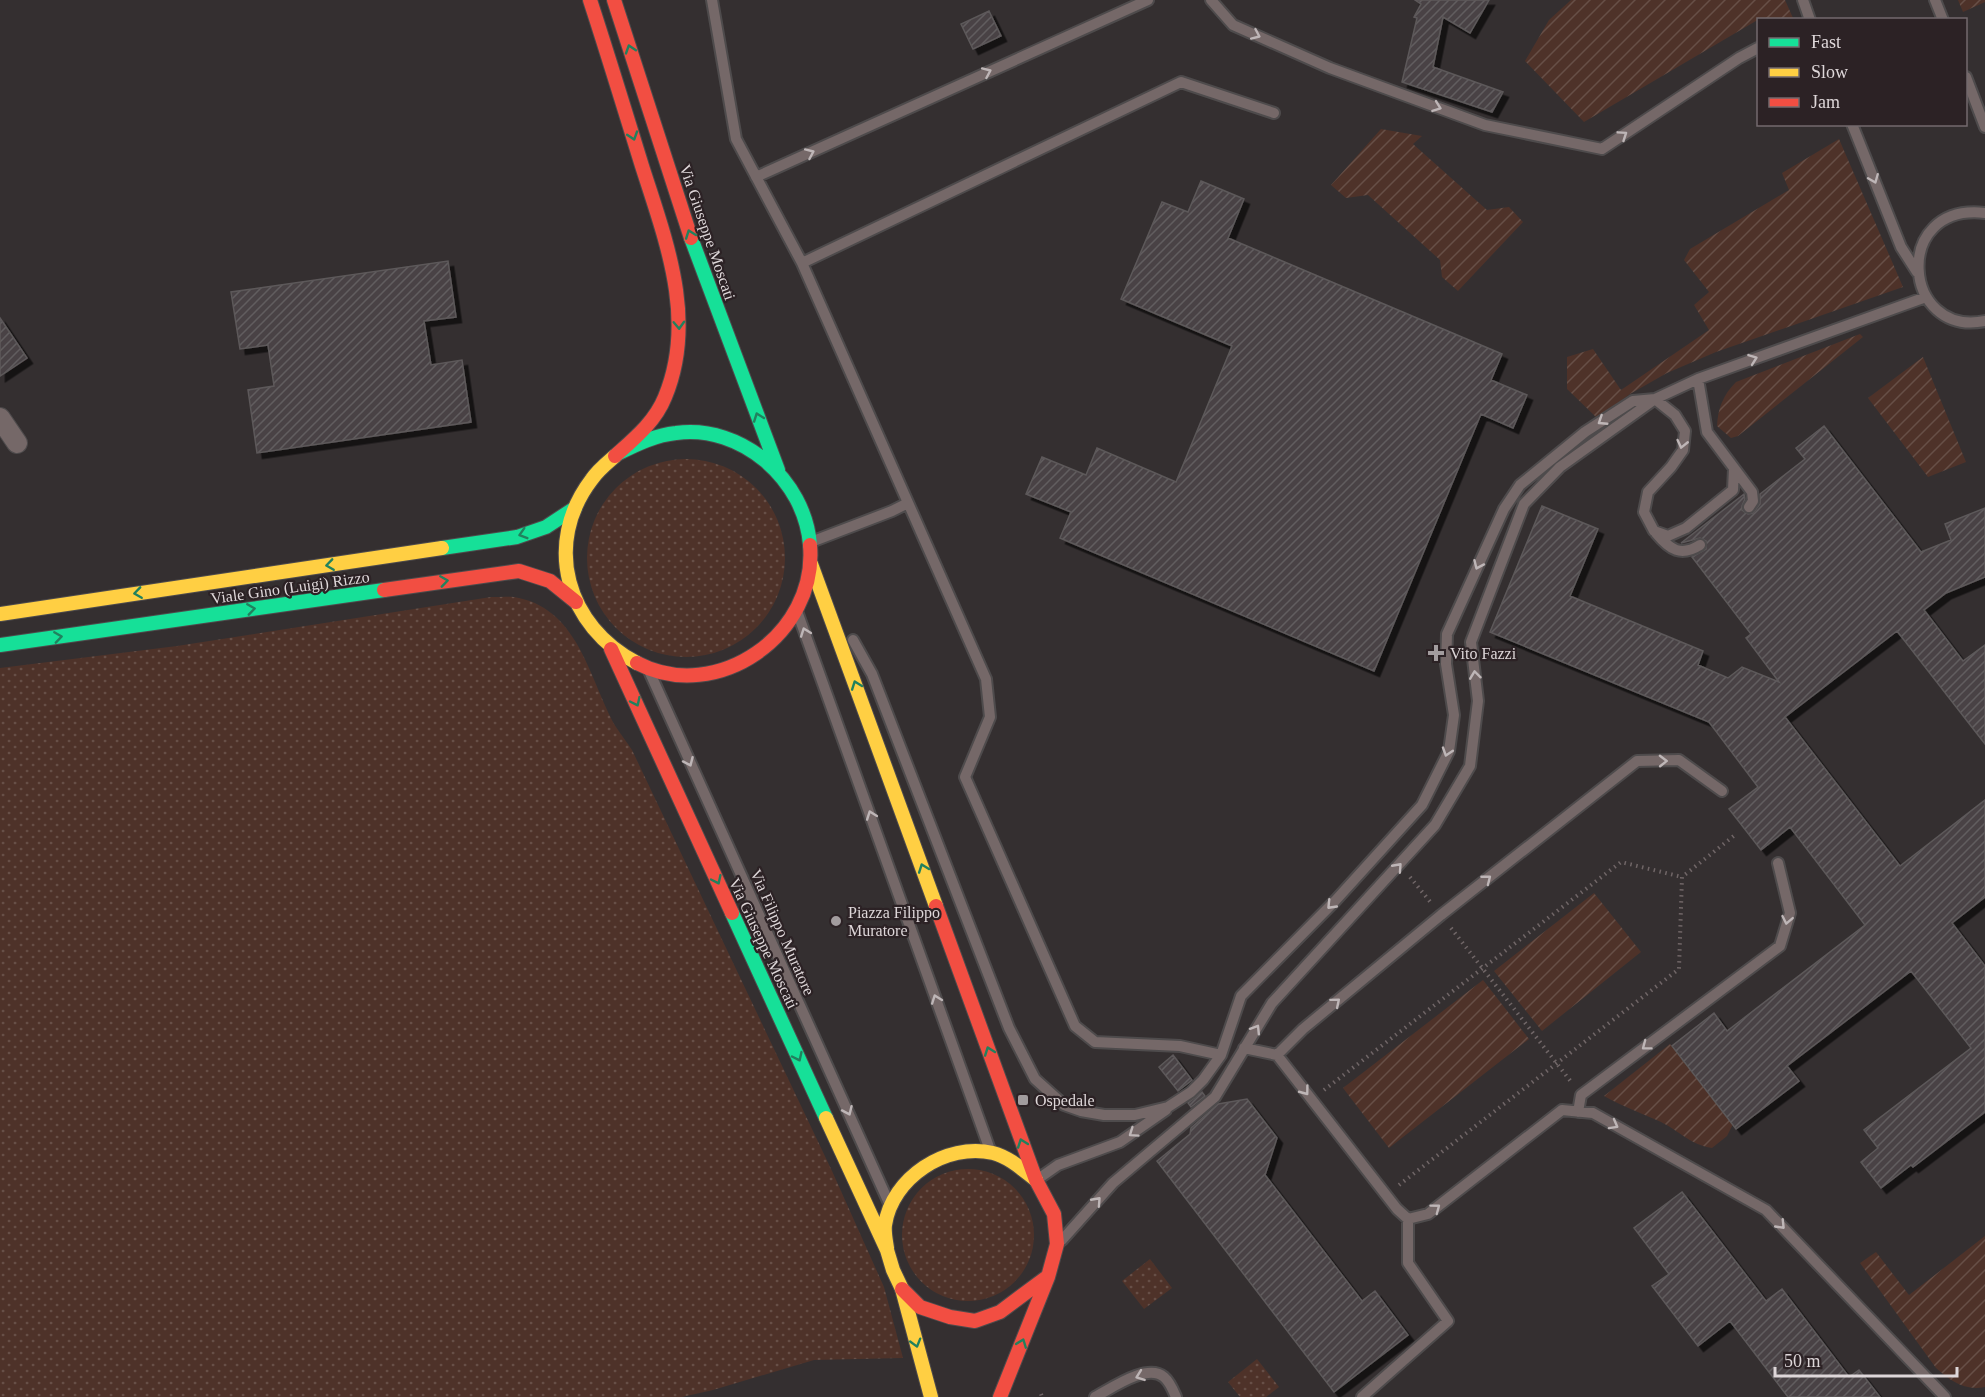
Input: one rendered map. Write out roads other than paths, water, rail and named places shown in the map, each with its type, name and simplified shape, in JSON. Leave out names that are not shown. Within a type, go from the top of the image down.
[{"type":"street","name":"Via Giuseppe Moscati","points":[[590,0],[662,228],[678,296],[679,335],[673,375],[663,405],[647,428],[619,453],[592,478],[575,508],[566,539],[567,571],[576,602],[591,628],[611,649],[648,670],[682,677],[717,673],[750,660],[777,639],[797,611],[806,588],[811,564],[810,542],[805,517],[794,493],[778,472],[752,450],[720,436],[685,432],[650,438],[619,453]]},
{"type":"street","name":"Via Giuseppe Moscati","points":[[614,0],[685,222],[778,472]]},
{"type":"street","points":[[0,418],[17,443]]},
{"type":"street","name":"Viale Gino (Luigi) Rizzo","points":[[0,614],[517,537],[546,527],[575,508]]},
{"type":"street","name":"Via Giuseppe Moscati","points":[[811,564],[1036,1180],[1054,1214],[1058,1244],[1000,1397]]},
{"type":"street","name":"Viale Gino (Luigi) Rizzo","points":[[0,645],[519,571],[550,581],[576,602]]},
{"type":"street","name":"Via Giuseppe Moscati","points":[[611,649],[887,1250],[902,1289],[931,1397]]},
{"type":"street","name":"Via Giuseppe Moscati","points":[[887,1250],[885,1225],[890,1206],[914,1173],[939,1158],[969,1152],[992,1153],[1012,1162],[1036,1180]]},
{"type":"street","name":"Via Giuseppe Moscati","points":[[902,1289],[920,1307],[950,1317],[975,1321],[1000,1312],[1047,1276]]},
{"type":"lane","points":[[712,0],[736,139],[802,262],[986,679],[990,717],[965,777],[1075,1026],[1095,1042],[1180,1046],[1221,1055]]},
{"type":"lane","points":[[756,177],[1148,0]]},
{"type":"lane","points":[[1211,0],[1233,25],[1330,68],[1485,125],[1602,148],[1738,58],[1757,48]]},
{"type":"lane","points":[[1803,0],[1809,18]]},
{"type":"lane","points":[[1935,0],[1942,18]]},
{"type":"lane","points":[[802,262],[1182,82],[1274,113]]},
{"type":"lane","points":[[1967,82],[1985,127]]},
{"type":"lane","points":[[1853,126],[1901,248],[1917,273]]},
{"type":"lane","points":[[1985,213],[1971,211],[1953,214],[1937,224],[1926,238],[1918,254],[1917,273],[1926,297],[1939,311],[1956,320],[1975,323],[1985,321]]},
{"type":"lane","points":[[1058,1244],[1113,1183],[1215,1097],[1272,1003],[1435,825],[1470,766],[1478,701],[1471,642],[1524,504],[1560,467],[1655,399],[1698,379],[1926,297]]},
{"type":"lane","points":[[1698,379],[1707,432],[1752,492],[1753,501],[1749,507]]},
{"type":"lane","points":[[1036,1180],[1058,1165],[1120,1142],[1181,1100],[1203,1080],[1221,1055],[1240,996],[1335,901],[1422,805],[1449,751],[1454,715],[1446,664],[1447,634],[1504,509],[1520,485],[1585,432],[1633,401],[1655,399],[1675,415],[1685,431],[1683,450],[1648,492],[1644,512],[1663,542],[1680,551],[1689,552],[1700,545]]},
{"type":"lane","points":[[1654,531],[1668,537],[1686,528],[1733,490],[1734,468]]},
{"type":"lane","points":[[810,542],[908,503]]},
{"type":"lane","points":[[817,577],[872,674],[1009,1028],[1035,1079],[1064,1105],[1081,1112],[1135,1115],[1168,1107],[1181,1100]]},
{"type":"lane","points":[[797,611],[992,1153]]},
{"type":"lane","name":"Via Filippo Muratore","points":[[648,670],[890,1206]]},
{"type":"lane","points":[[1277,1055],[1303,1029],[1441,915],[1637,761],[1679,760],[1722,791]]},
{"type":"lane","points":[[1578,1112],[1581,1095],[1780,946],[1790,913],[1778,863]]},
{"type":"lane","points":[[1244,1048],[1277,1055],[1408,1219],[1408,1263],[1448,1321],[1362,1397]]},
{"type":"lane","points":[[1408,1219],[1428,1214],[1562,1110],[1593,1113],[1766,1210],[1945,1397]]},
{"type":"lane","points":[[1095,1397],[1142,1374],[1154,1371],[1164,1376],[1176,1397]]},
{"type":"place","name":"Vito Fazzi","points":[[1436,653]]},
{"type":"place","name":"Piazza Filippo Muratore","points":[[836,921]]},
{"type":"place","name":"Ospedale","points":[[1023,1100]]}]
